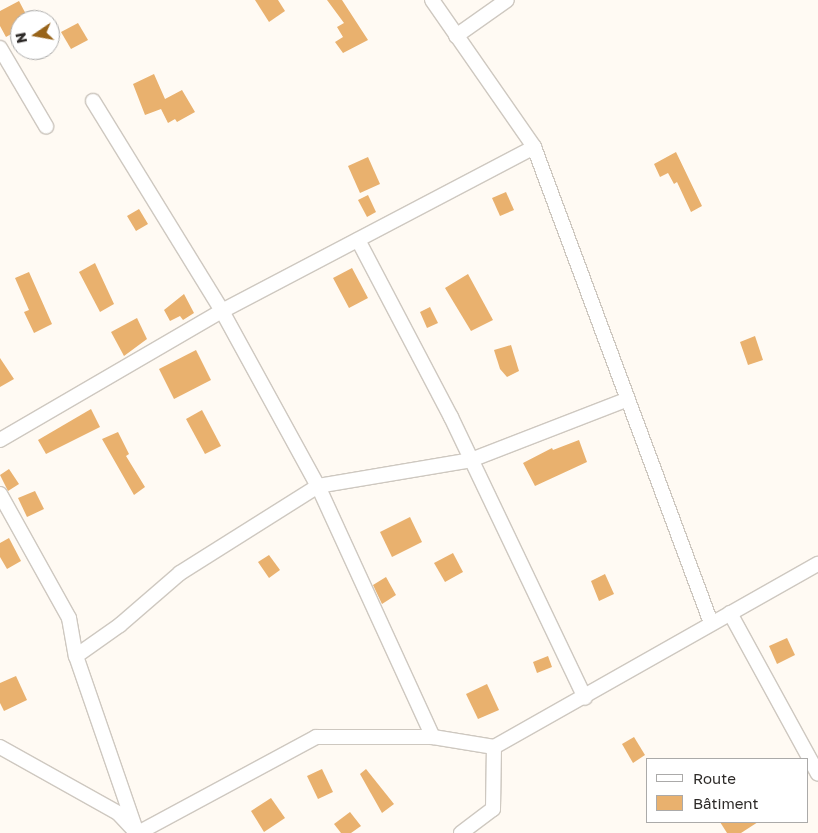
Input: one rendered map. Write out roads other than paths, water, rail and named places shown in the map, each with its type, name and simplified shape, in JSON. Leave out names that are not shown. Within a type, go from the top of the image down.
[{"type":"street","points":[[432,0],[534,147],[711,623]]},
{"type":"street","points":[[456,36],[507,0]]},
{"type":"street","points":[[0,48],[46,126]]},
{"type":"street","points":[[93,101],[222,311],[318,486],[433,737]]},
{"type":"street","points":[[0,440],[222,311],[534,147]]},
{"type":"street","points":[[358,240],[471,460],[584,697]]},
{"type":"street","points":[[76,656],[120,625],[180,573],[318,486],[471,460],[628,399]]},
{"type":"street","points":[[0,494],[69,618],[76,656],[137,833]]},
{"type":"street","points":[[137,833],[316,737],[433,737],[494,747],[818,564]]},
{"type":"street","points":[[730,613],[818,774]]},
{"type":"street","points":[[0,747],[118,813],[137,833]]},
{"type":"street","points":[[461,833],[493,809],[494,747]]}]
